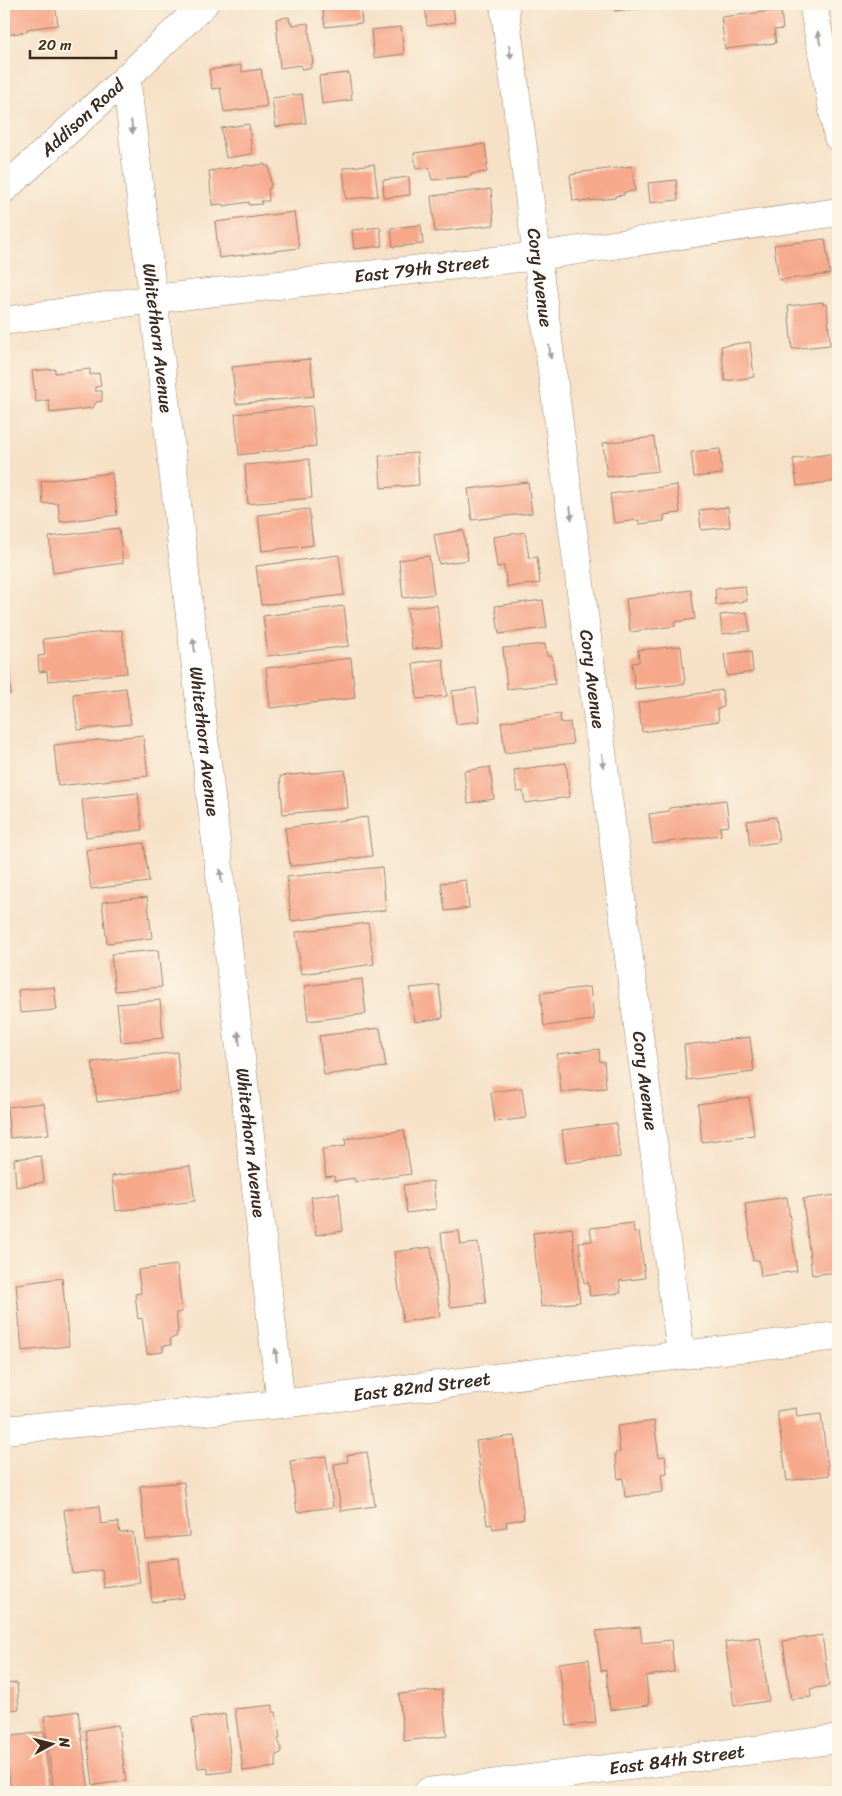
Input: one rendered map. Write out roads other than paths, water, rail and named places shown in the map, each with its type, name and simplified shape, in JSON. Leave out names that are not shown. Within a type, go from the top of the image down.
[{"type":"street","name":"Addison Road","points":[[4,189],[204,4]]},
{"type":"street","name":"Cory Avenue","points":[[504,4],[681,1355]]},
{"type":"street","points":[[813,4],[838,137]]},
{"type":"street","name":"Whitethorn Avenue","points":[[126,78],[154,298],[281,1404]]},
{"type":"street","name":"East 79th Street","points":[[4,320],[154,298],[538,256],[838,212]]},
{"type":"street","name":"East 82nd Street","points":[[4,1430],[281,1404],[838,1336]]},
{"type":"street","name":"East 84th Street","points":[[428,1792],[838,1739]]}]
